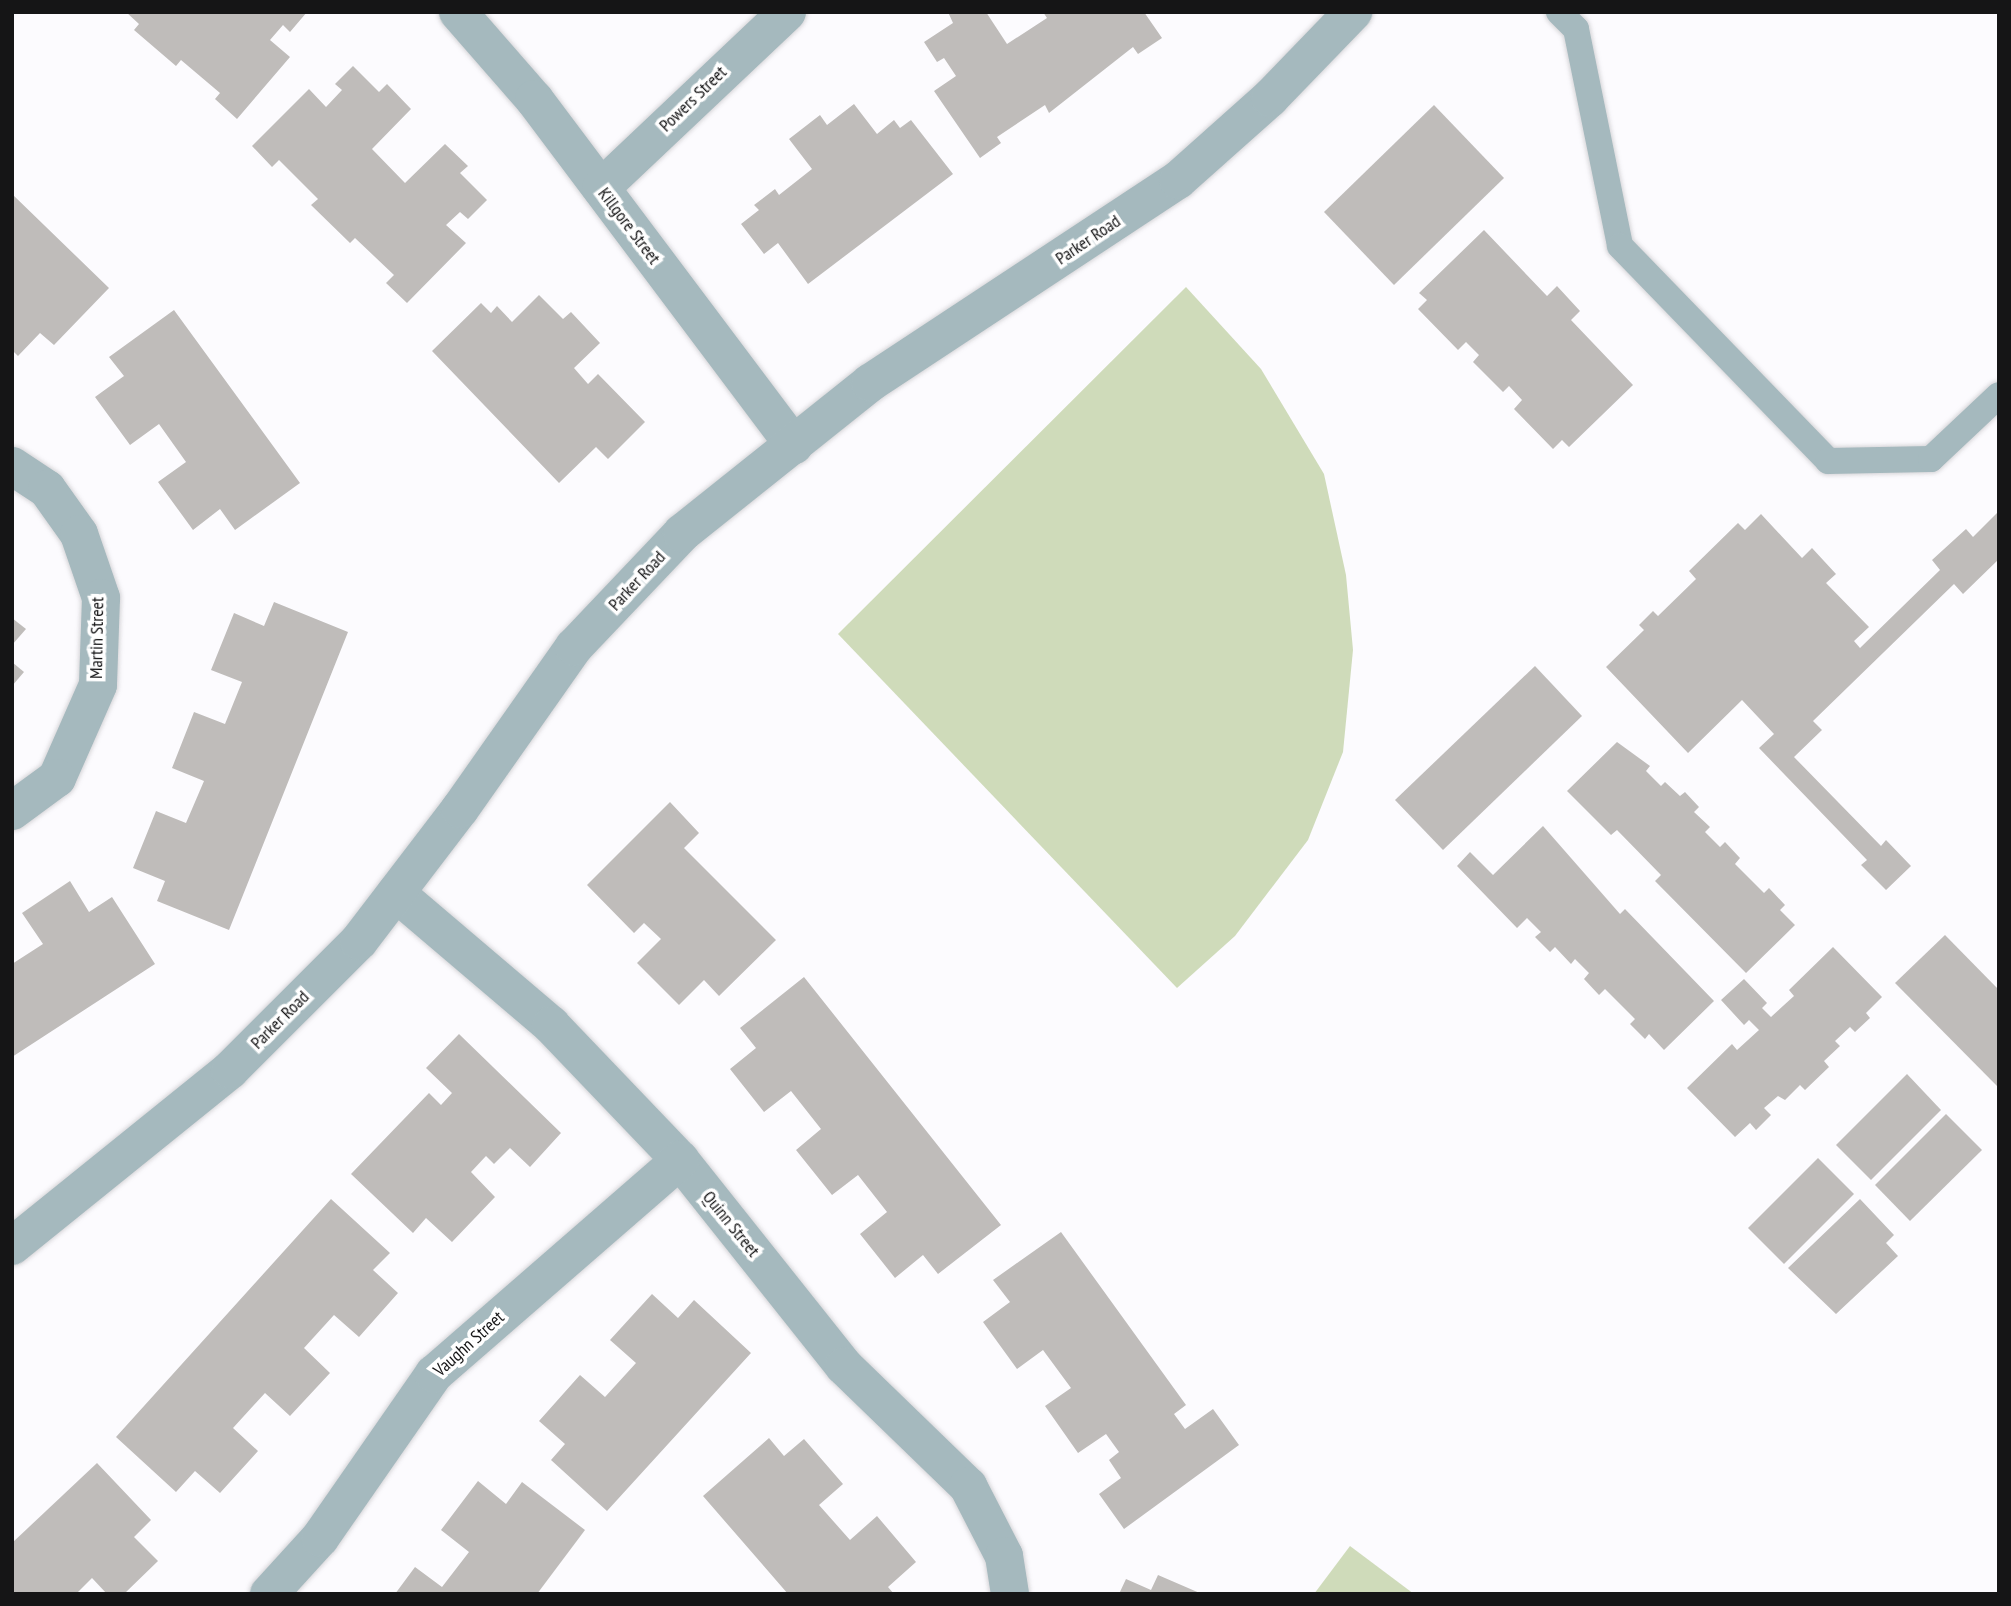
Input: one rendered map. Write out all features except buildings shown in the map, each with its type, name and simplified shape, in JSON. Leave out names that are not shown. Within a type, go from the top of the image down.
[{"type":"street","name":"Killgore Street","points":[[458,12],[534,99],[794,445]]},
{"type":"street","name":"Powers Street","points":[[601,188],[787,12]]},
{"type":"street","name":"Parker Road","points":[[12,1246],[230,1070],[359,941],[575,646],[682,533],[870,383],[1178,180],[1270,98],[1353,12]]},
{"type":"street","name":"Martin Street","points":[[12,466],[47,489],[79,534],[101,598],[98,685],[57,778],[12,811]]},
{"type":"street","name":"Quinn Street","points":[[396,893],[551,1025],[680,1160],[844,1366],[968,1486],[1004,1556],[1010,1594]]},
{"type":"street","name":"Vaughn Street","points":[[270,1594],[320,1538],[434,1374],[680,1160]]},
{"type":"lane","points":[[1559,12],[1576,29],[1620,246],[1828,461],[1931,459],[1999,395]]},
{"type":"green space","points":[[1186,287],[1261,369],[1324,474],[1346,575],[1353,650],[1343,752],[1308,840],[1235,936],[1177,988],[838,634]]},
{"type":"green space","points":[[1350,1546],[1414,1594],[1314,1594]]}]
